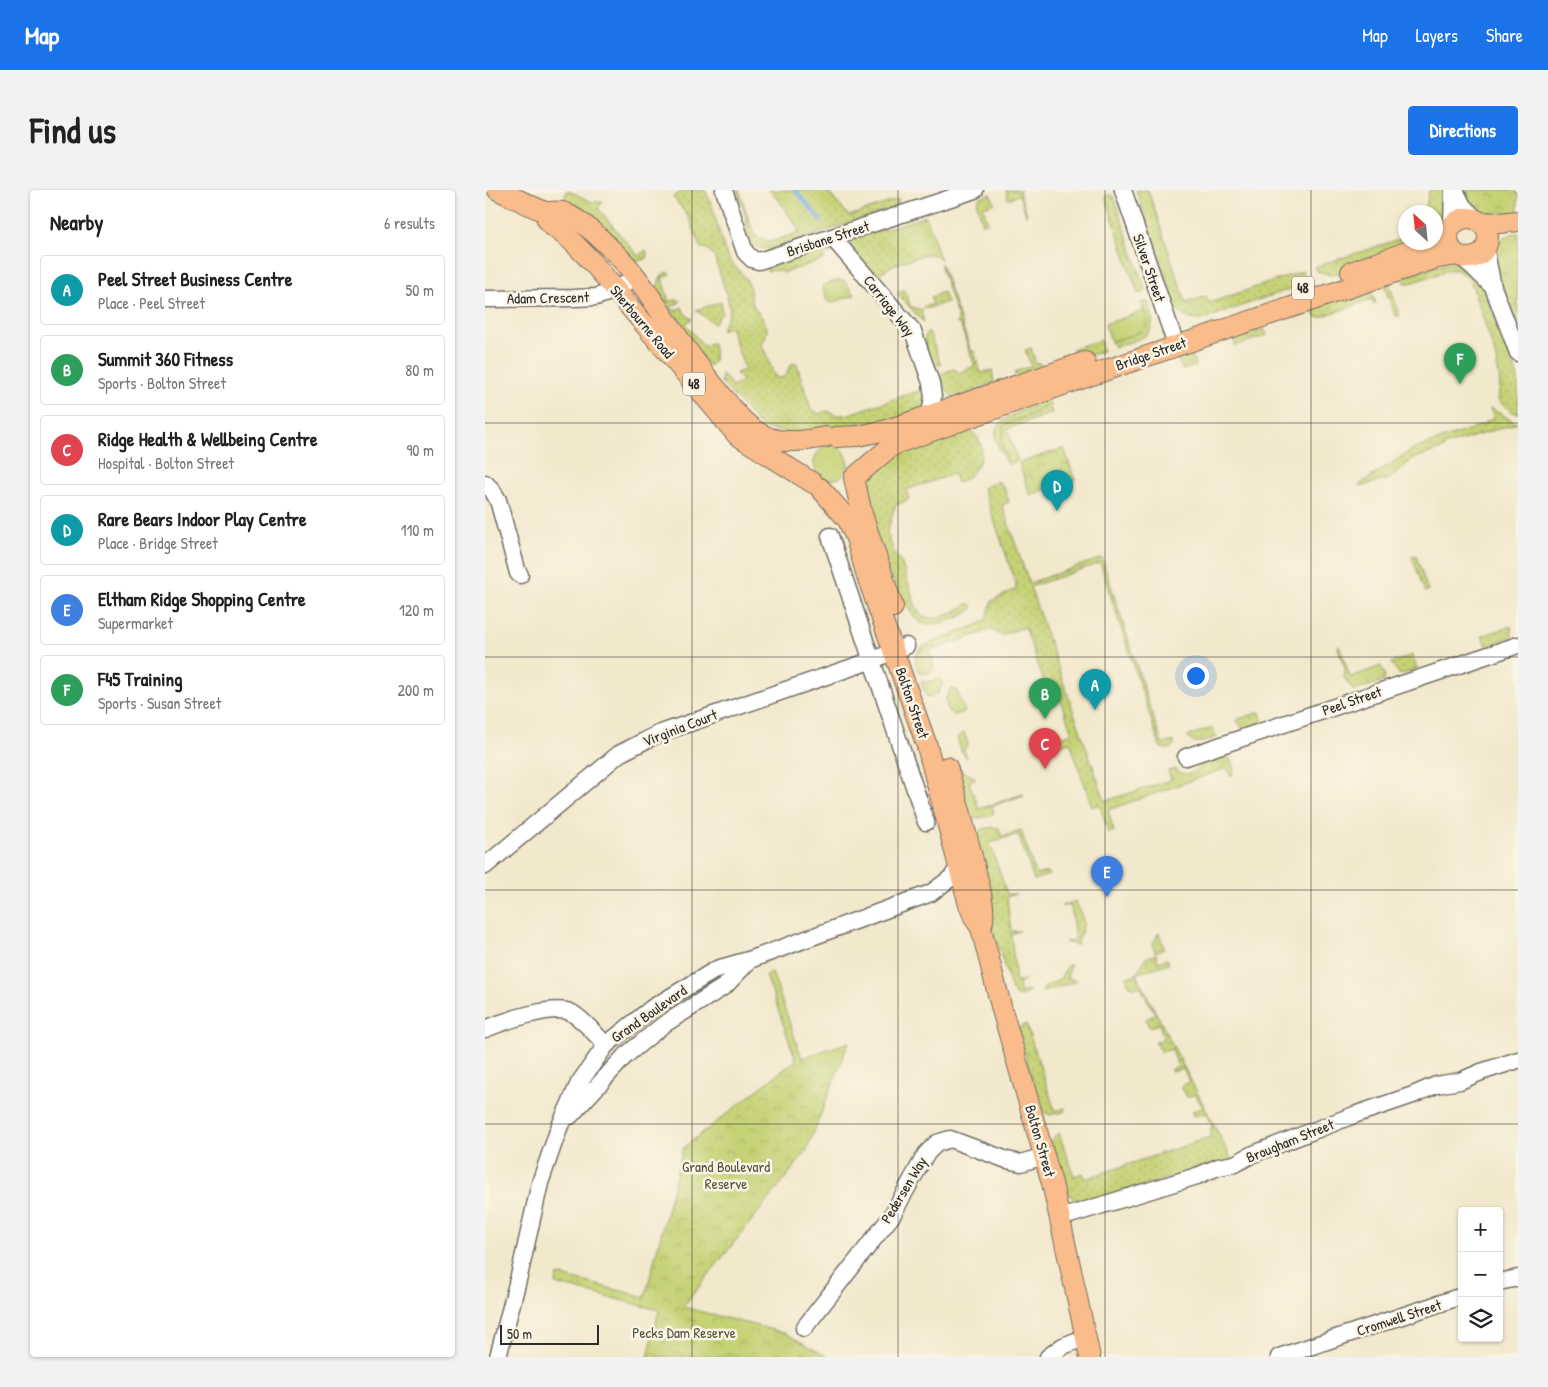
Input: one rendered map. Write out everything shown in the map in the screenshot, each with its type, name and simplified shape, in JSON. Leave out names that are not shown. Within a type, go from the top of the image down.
[{"type":"main road","name":"Sherbourne Road","points":[[499,190],[546,212],[560,211],[575,219],[618,256],[636,276],[693,359],[746,424],[761,434],[778,440],[799,441],[831,437]]},
{"type":"main road","name":"Sherbourne Road","points":[[546,212],[546,217],[550,224],[575,244],[616,290],[737,435],[817,486]]},
{"type":"main road","name":"48","points":[[1443,234],[1463,218],[1499,223],[1518,221]]},
{"type":"main road","points":[[1478,220],[1487,232],[1486,246]]},
{"type":"main road","name":"48","points":[[1459,256],[1467,258],[1477,255],[1486,246],[1518,226]]},
{"type":"main road","points":[[1443,236],[1451,249],[1459,256]]},
{"type":"main road","name":"Bridge Street","points":[[855,477],[889,448],[898,443],[1403,250]]},
{"type":"main road","name":"Bridge Street","points":[[831,437],[873,433],[956,405],[1437,258],[1459,256]]},
{"type":"main road","points":[[817,486],[806,473],[805,456],[813,444],[831,437],[844,440],[857,453],[859,462],[855,477]]},
{"type":"main road","name":"48","points":[[817,486],[829,491],[838,490],[850,484],[855,477]]},
{"type":"main road","name":"Bolton Street","points":[[855,477],[859,503],[959,866],[970,881],[983,908],[981,928],[1060,1218],[1090,1357]]},
{"type":"main road","name":"Bolton Street","points":[[817,486],[844,514],[852,528],[867,576],[900,649],[953,786],[970,881]]},
{"type":"street","name":"Brisbane Street","points":[[724,190],[745,252],[752,259],[762,261],[975,190]]},
{"type":"street","name":"Silver Street","points":[[1123,190],[1173,339]]},
{"type":"street","points":[[1454,190],[1463,206],[1478,220]]},
{"type":"street","points":[[1443,231],[1454,190]]},
{"type":"street","name":"Carriage Way","points":[[832,237],[913,331],[931,383],[933,402],[929,414]]},
{"type":"street","points":[[1486,246],[1493,287],[1518,353]]},
{"type":"street","points":[[1459,256],[1493,287]]},
{"type":"street","name":"Adam Crescent","points":[[485,299],[585,298],[603,295],[616,290],[636,276]]},
{"type":"street","name":"Carriage Way","points":[[931,383],[956,405]]},
{"type":"street","points":[[485,483],[498,500],[518,573],[521,575]]},
{"type":"street","name":"Bolton Street","points":[[830,536],[926,822]]},
{"type":"street","name":"Peel Street","points":[[1186,757],[1518,645]]},
{"type":"street","name":"Virginia Court","points":[[485,866],[619,754],[658,734],[900,649]]},
{"type":"street","name":"Grand Boulevard","points":[[931,893],[952,877],[959,866]]},
{"type":"street","name":"Grand Boulevard","points":[[497,1357],[520,1272],[540,1183],[559,1128],[579,1082],[606,1045],[652,1008],[717,969],[931,893],[949,891],[970,881]]},
{"type":"street","name":"Grand Boulevard","points":[[559,1128],[625,1056],[663,1025],[725,986],[752,958]]},
{"type":"street","points":[[485,1029],[531,1014],[557,1010],[571,1012],[606,1045]]},
{"type":"street","name":"Brougham Street","points":[[1060,1218],[1197,1176],[1217,1167],[1231,1165],[1251,1155],[1354,1115],[1413,1095],[1432,1086],[1461,1081],[1481,1072],[1518,1060]]},
{"type":"street","name":"Pedersen Way","points":[[805,1328],[891,1217],[925,1154],[937,1143],[950,1139],[1007,1160],[1021,1163],[1044,1156]]},
{"type":"street","points":[[1503,1281],[1518,1278]]},
{"type":"street","name":"Cromwell Street","points":[[1279,1357],[1459,1297]]},
{"type":"street","points":[[1048,1357],[1063,1346],[1086,1338]]},
{"type":"green space","points":[[567,190],[592,202],[603,202],[598,208],[638,256],[646,250],[646,259],[634,260],[566,203],[565,196]]},
{"type":"green space","points":[[680,190],[705,190],[712,206],[727,256],[748,282],[753,305],[766,325],[767,333],[762,346],[773,373],[777,378],[783,377],[790,365],[796,362],[812,412],[816,411],[817,414],[828,411],[835,415],[846,415],[924,389],[921,380],[924,379],[927,405],[892,422],[847,428],[826,426],[797,434],[762,428],[721,382],[722,373],[733,387],[742,381],[736,373],[745,370],[730,327],[721,330],[730,312],[728,299],[714,256],[707,249],[700,247],[690,219],[673,197],[681,192]]},
{"type":"green space","points":[[737,190],[739,190],[754,235],[769,242],[800,232],[779,200],[769,190],[826,190],[849,216],[899,199],[898,206],[769,249],[760,248],[751,243],[746,218]]},
{"type":"green space","points":[[1006,190],[1021,190],[1019,191],[1026,215],[1019,195],[1008,199]]},
{"type":"green space","points":[[1136,190],[1148,190],[1186,303],[1206,296],[1209,303],[1303,271],[1303,277],[1299,286],[1201,320],[1186,317],[1176,307]]},
{"type":"green space","points":[[1429,190],[1446,190],[1446,224],[1443,228],[1443,205],[1426,205]]},
{"type":"green space","points":[[1463,190],[1518,190],[1518,213],[1476,213]]},
{"type":"green space","points":[[990,194],[995,203],[983,207],[988,222],[983,224],[977,204],[979,198]]},
{"type":"green space","points":[[1112,195],[1145,289],[1144,292],[1138,294],[1105,196]]},
{"type":"green space","points":[[926,216],[941,260],[935,255],[926,254],[893,265],[876,276],[850,247],[850,244],[855,239]]},
{"type":"green space","points":[[1518,232],[1518,324],[1516,324],[1494,256],[1496,246],[1502,239]]},
{"type":"green space","points":[[1398,240],[1398,250],[1404,250],[1331,275],[1317,271],[1314,267]]},
{"type":"green space","points":[[827,248],[836,251],[823,255],[825,259],[783,273],[780,270],[767,271],[764,268]]},
{"type":"green space","points":[[1454,261],[1478,278],[1494,314],[1518,377],[1518,414],[1510,411],[1498,400],[1500,382],[1495,354],[1470,279],[1457,270],[1450,270],[1405,283],[1403,277]]},
{"type":"green space","points":[[941,263],[971,351],[974,351],[981,373],[992,370],[994,383],[954,399],[942,384],[938,375],[953,369],[957,373],[975,366],[960,324],[957,324],[958,319]]},
{"type":"green space","points":[[665,273],[670,275],[662,278],[669,302],[678,299],[680,302],[671,307],[674,311],[682,307],[685,314],[692,319],[685,324],[705,347],[712,343],[715,356],[711,365],[708,366],[657,288],[661,276]]},
{"type":"green space","points":[[838,280],[844,281],[855,295],[831,303],[827,301],[822,286]]},
{"type":"green space","points":[[1383,282],[1389,283],[1400,316],[1395,316]]},
{"type":"green space","points":[[1365,287],[1371,292],[1376,303],[1374,304],[1372,299],[1321,317],[1313,315],[1311,310]]},
{"type":"green space","points":[[904,290],[911,307],[923,310],[921,312],[923,322],[898,294],[899,291]]},
{"type":"green space","points":[[943,292],[947,302],[927,309],[923,307],[933,304],[931,297]]},
{"type":"green space","points":[[721,302],[722,313],[714,324],[696,310]]},
{"type":"green space","points":[[1141,303],[1149,303],[1152,315],[1150,330],[1140,338],[1114,347],[1111,341],[1140,332],[1147,322]]},
{"type":"green space","points":[[1144,311],[1146,327],[1138,333],[1111,341],[1105,324]]},
{"type":"green space","points":[[1264,329],[1267,335],[1235,346],[1234,339]]},
{"type":"green space","points":[[929,332],[941,365],[933,362],[926,348],[925,338]]},
{"type":"green space","points":[[1100,340],[1103,351],[1079,359],[1072,349]]},
{"type":"green space","points":[[1189,346],[1196,366],[1182,370],[1176,354]]},
{"type":"green space","points":[[1031,348],[1036,364],[1040,363],[1043,371],[1016,376],[1014,372],[1031,366],[1025,350]]},
{"type":"green space","points":[[1047,398],[1049,403],[1031,415],[1004,425],[1002,443],[1008,464],[998,446],[996,439],[997,427],[1009,417]]},
{"type":"green space","points":[[1049,403],[1052,413],[1007,429],[1018,461],[1008,464],[1002,443],[1004,425],[1031,415]]},
{"type":"green space","points":[[1490,408],[1517,423],[1444,446],[1444,448],[1413,459],[1386,482],[1385,479],[1361,487],[1360,484],[1413,449],[1485,424],[1485,422],[1494,419]]},
{"type":"green space","points":[[967,429],[975,434],[980,441],[982,449],[978,466],[965,479],[957,483],[954,474],[906,490],[909,499],[895,506],[887,533],[895,555],[901,561],[916,607],[922,616],[934,618],[946,616],[968,603],[972,605],[972,609],[969,612],[957,618],[928,625],[918,620],[910,611],[878,553],[866,491],[875,472],[892,455]]},
{"type":"green space","points":[[831,446],[838,447],[843,451],[847,456],[847,470],[843,475],[838,479],[831,480],[824,479],[819,475],[815,470],[814,463],[815,456],[819,451],[824,447]]},
{"type":"green space","points":[[1064,448],[1075,480],[1030,495],[1019,463]]},
{"type":"green space","points":[[998,481],[1004,488],[1009,502],[1002,505],[1029,583],[1102,558],[1162,744],[1174,741],[1174,745],[1169,749],[1160,747],[1100,563],[1030,587],[1105,801],[1171,780],[1168,771],[1175,769],[1181,773],[1190,774],[1206,760],[1225,753],[1233,767],[1231,777],[1227,768],[1108,810],[1114,831],[1109,833],[1099,804],[1092,807],[1070,742],[1055,747],[1053,740],[1072,733],[1058,693],[1049,696],[1025,627],[1001,635],[991,630],[935,649],[933,646],[917,652],[923,646],[980,624],[986,619],[992,601],[1016,589],[1016,584],[983,488]]},
{"type":"green space","points":[[1416,555],[1428,591],[1425,592],[1412,557]]},
{"type":"green space","points":[[1511,626],[1512,637],[1487,646],[1482,636]]},
{"type":"green space","points":[[1339,645],[1350,677],[1381,666],[1385,676],[1384,681],[1354,691],[1344,678],[1345,668],[1338,649]]},
{"type":"green space","points":[[933,646],[935,649],[930,651],[933,660],[932,671],[929,673],[919,673],[915,661],[917,652]]},
{"type":"green space","points":[[1412,655],[1417,669],[1400,675],[1391,663]]},
{"type":"green space","points":[[939,679],[943,683],[937,694],[935,693],[931,697],[927,697],[921,682]]},
{"type":"green space","points":[[951,688],[957,691],[965,712],[953,715],[947,710],[947,702],[945,701]]},
{"type":"green space","points":[[1260,712],[1263,722],[1243,729],[1236,720]]},
{"type":"green space","points":[[1212,728],[1217,737],[1203,742],[1192,742],[1187,736]]},
{"type":"green space","points":[[964,733],[968,744],[964,750],[967,758],[962,752],[957,738]]},
{"type":"green space","points":[[954,764],[976,778],[969,782],[979,809],[1024,795],[992,806],[994,815],[978,818],[970,817]]},
{"type":"green space","points":[[999,828],[1002,837],[1021,830],[1036,875],[1047,872],[1049,875],[1034,880],[1018,834],[990,843],[1007,894],[1016,894],[1007,897],[1011,931],[1020,931],[1011,934],[1016,981],[1026,980],[1018,984],[1021,993],[1030,990],[1024,996],[1016,996],[1012,990],[991,925],[976,834],[982,829]]},
{"type":"green space","points":[[1076,901],[1084,923],[1077,945],[1065,942],[1075,940],[1071,906],[1061,906]]},
{"type":"green space","points":[[1159,932],[1164,949],[1155,952],[1153,944]]},
{"type":"green space","points":[[1156,954],[1158,962],[1167,959],[1169,963],[1136,974],[1146,958]]},
{"type":"green space","points":[[1068,965],[1071,965],[1067,978],[1077,981],[1042,992],[1045,987],[1060,979]]},
{"type":"green space","name":"Grand Boulevard Reserve","points":[[772,973],[802,1058],[849,1042],[806,1152],[683,1307],[785,1333],[828,1357],[648,1357],[659,1310],[555,1284],[558,1275],[645,1297],[683,1148],[796,1060],[766,975]]},
{"type":"green space","points":[[1136,974],[1232,1160],[1088,1202],[1080,1201],[1069,1194],[1065,1188],[1052,1151],[1051,1141],[1059,1133],[1074,1176],[1083,1173],[1085,1179],[1210,1137],[1212,1125],[1205,1113],[1194,1116],[1192,1111],[1203,1108],[1195,1094],[1187,1097],[1181,1086],[1190,1082],[1183,1069],[1172,1072],[1170,1070],[1178,1067],[1172,1049],[1162,1052],[1155,1042],[1164,1039],[1159,1024],[1149,1027],[1146,1019],[1155,1014],[1140,986],[1134,988],[1129,986],[1126,977]]},
{"type":"green space","points":[[1026,1024],[1055,1111],[1065,1108],[1064,1112],[1050,1115],[1041,1110],[1019,1032],[1019,1028]]},
{"type":"waterway","points":[[795,190],[821,221]]},
{"type":"place","name":"F45 Training","points":[[1460,384]]},
{"type":"place","name":"Rare Bears Indoor Play Centre","points":[[1057,511]]},
{"type":"place","name":"Peel Street Business Centre","points":[[1095,710]]},
{"type":"place","name":"Summit 360 Fitness","points":[[1045,719]]},
{"type":"place","name":"Ridge Health & Wellbeing Centre","points":[[1045,769]]},
{"type":"place","name":"Eltham Ridge Shopping Centre","points":[[1107,897]]},
{"type":"park label","name":"Pecks Dam Reserve","points":[[684,1333]]}]
